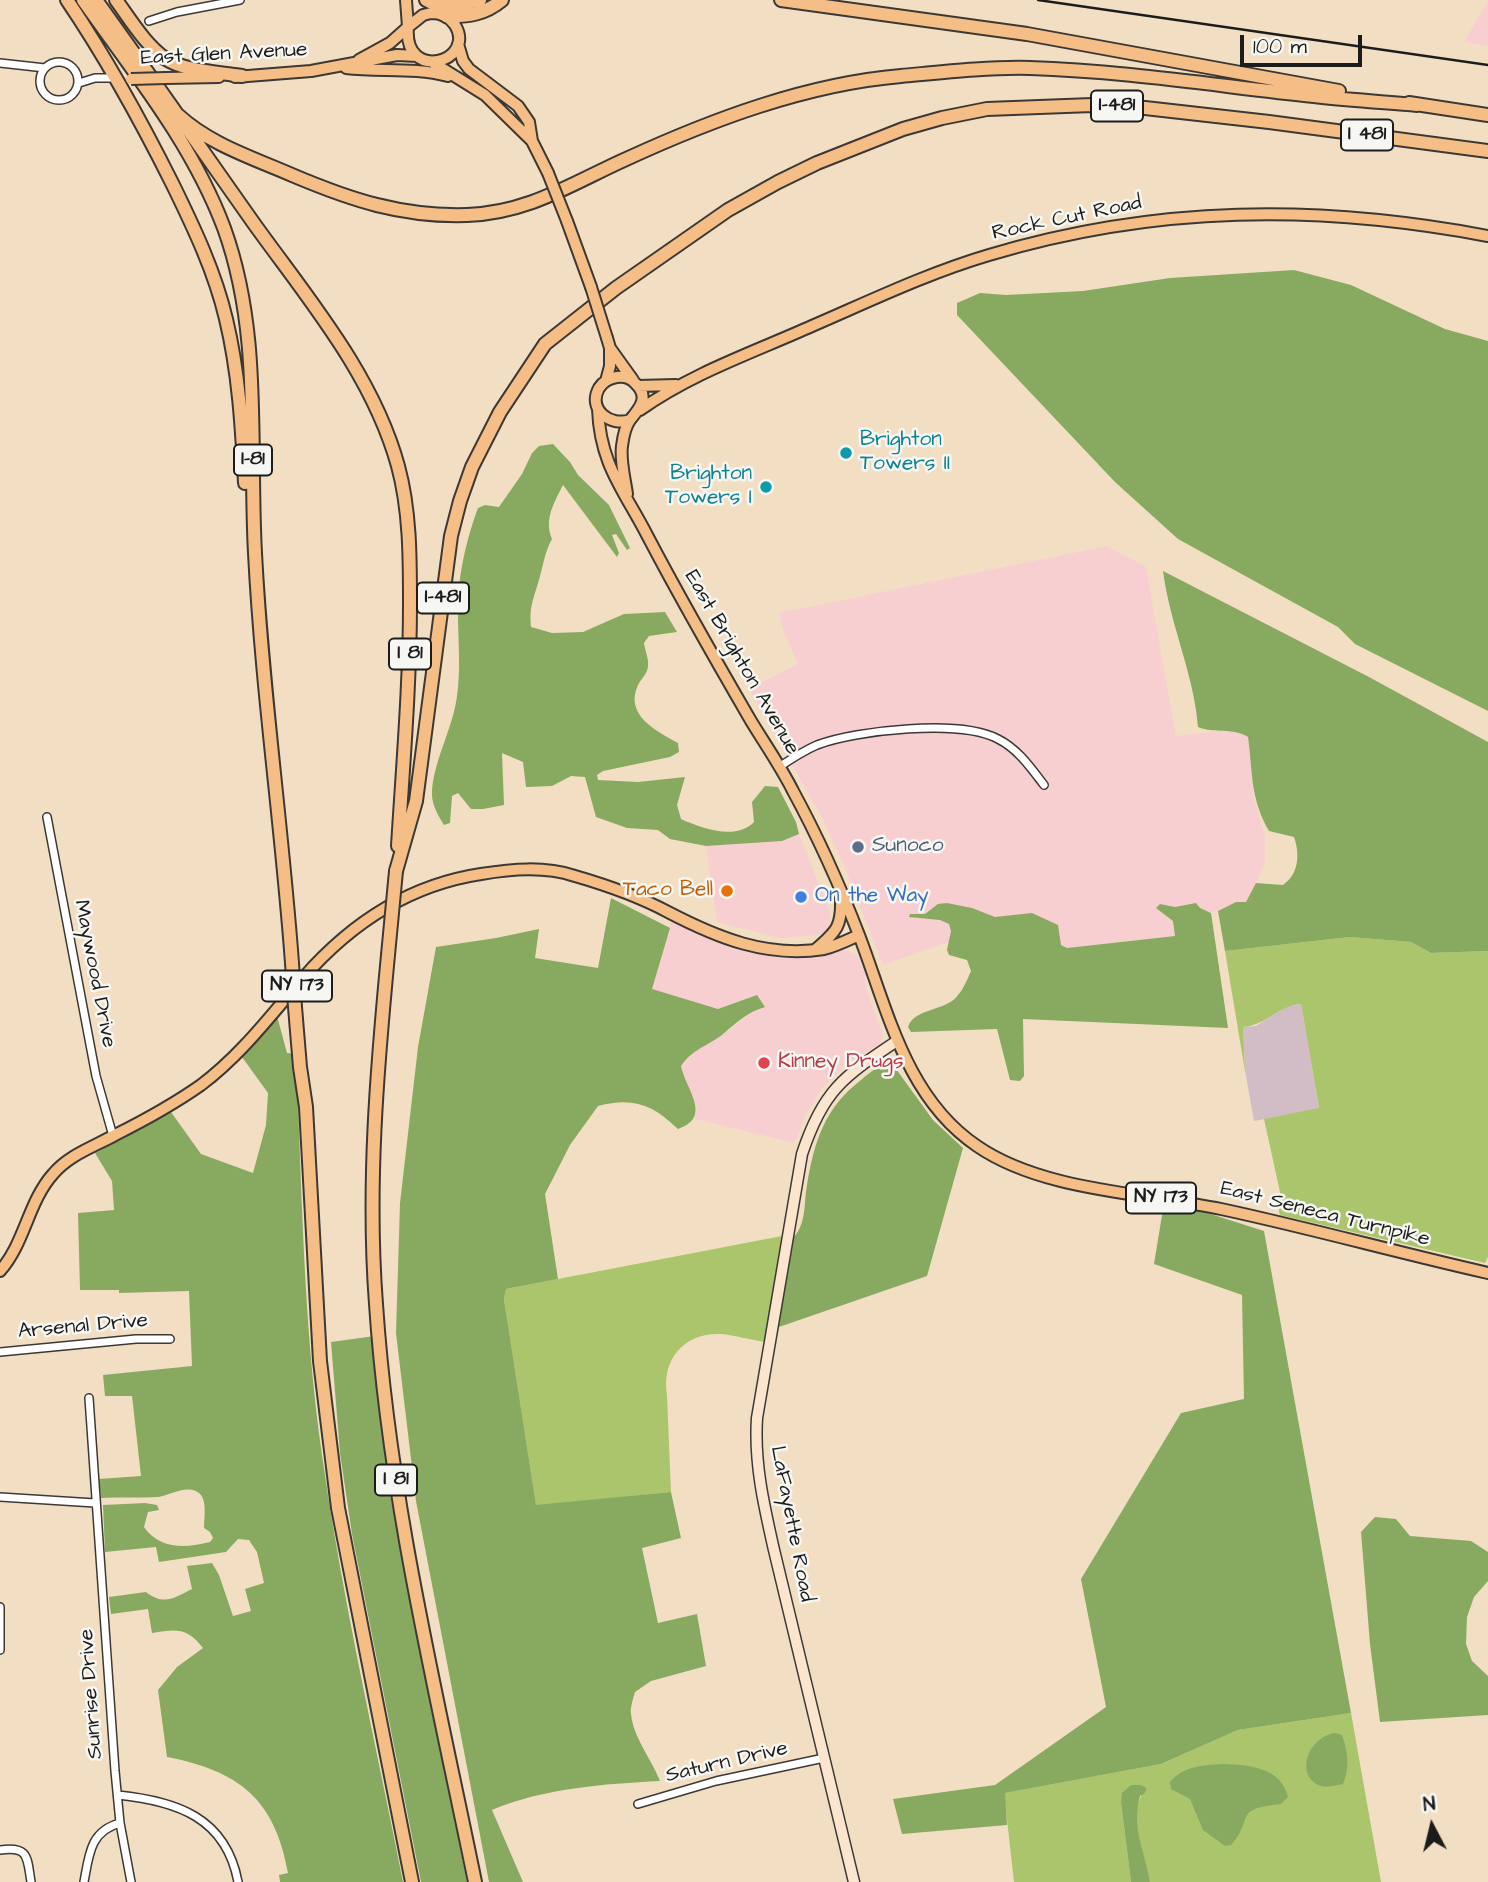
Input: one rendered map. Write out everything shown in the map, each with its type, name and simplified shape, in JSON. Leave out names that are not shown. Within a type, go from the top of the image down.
[{"type":"highway","points":[[67,0],[143,126],[182,204],[211,272],[226,318],[242,418],[249,591],[254,638],[268,716]]},
{"type":"highway","name":"I-81","points":[[83,0],[185,144],[211,197],[233,261],[247,317],[250,343],[254,549],[300,1067],[306,1107],[320,1361],[336,1496],[412,1882]]},
{"type":"highway","points":[[96,0],[178,115],[190,126],[212,140],[348,197],[389,210],[427,214],[469,215],[492,212],[546,198],[635,155],[764,105],[845,84],[898,76],[1029,68],[1127,74],[1417,105]]},
{"type":"highway","points":[[116,0],[159,53],[169,60],[194,68],[242,76]]},
{"type":"highway","points":[[426,0],[440,5],[451,5],[480,0]]},
{"type":"highway","points":[[442,15],[479,14],[502,0]]},
{"type":"highway","name":"I 481","points":[[781,0],[1027,34],[1274,80],[1488,115]]},
{"type":"highway","name":"I-481","points":[[396,871],[416,801],[451,536],[460,501],[472,467],[500,412],[545,344],[616,288],[728,210],[778,181],[903,129],[987,109],[1060,105],[1145,108],[1245,120]]},
{"type":"highway","name":"I 81","points":[[178,115],[332,331],[373,402],[399,468],[410,553],[410,653],[396,871],[377,1072],[373,1152],[375,1301],[400,1506],[475,1882]]},
{"type":"highway","name":"I 481","points":[[1245,120],[1488,151]]},
{"type":"main road","points":[[405,0],[408,39],[417,56],[461,79],[500,107],[532,141]]},
{"type":"main road","points":[[426,0],[456,28],[463,61],[474,74],[492,84],[518,106],[529,122],[532,141],[567,221],[609,343],[610,366],[606,381],[597,394],[598,409],[616,423],[630,420]]},
{"type":"main road","points":[[408,27],[423,15],[442,15]]},
{"type":"main road","name":"East Glen Avenue","points":[[353,63],[390,43],[408,27]]},
{"type":"main road","points":[[432,62],[448,58],[458,44]]},
{"type":"main road","name":"East Glen Avenue","points":[[116,78],[242,76],[336,67],[397,55],[417,56]]},
{"type":"main road","points":[[336,67],[365,71],[418,70],[461,79]]},
{"type":"main road","name":"Rock Cut Road","points":[[640,410],[678,384],[912,282],[986,256],[1111,226],[1210,215],[1308,213],[1422,224],[1488,236]]},
{"type":"main road","points":[[609,343],[643,396],[640,410],[630,420],[622,449],[628,500]]},
{"type":"main road","points":[[606,381],[621,376],[637,384]]},
{"type":"main road","name":"Rock Cut Road","points":[[637,384],[678,384]]},
{"type":"main road","name":"East Brighton Avenue","points":[[598,409],[599,434],[611,473],[794,792],[859,935]]},
{"type":"main road","name":"NY 173","points":[[0,1271],[14,1251],[41,1191],[52,1174],[84,1150],[167,1107],[203,1083],[234,1056],[313,967],[349,932],[396,900],[433,885],[500,871],[541,869],[573,875],[627,895],[727,940],[763,950],[816,949],[835,946],[859,935]]},
{"type":"main road","points":[[816,949],[834,934],[838,927],[842,917],[841,892]]},
{"type":"main road","name":"East Seneca Turnpike","points":[[859,935],[897,1041],[919,1086],[954,1128],[996,1158],[1030,1173],[1066,1182],[1234,1212],[1488,1273]]},
{"type":"street","name":"East Glen Avenue","points":[[149,21],[177,12],[240,0]]},
{"type":"street","name":"East Glen Avenue","points":[[0,62],[45,68],[51,63],[64,62],[70,64],[77,73],[95,78],[116,78]]},
{"type":"street","name":"East Glen Avenue","points":[[20,65],[31,72],[50,98],[62,100],[74,94],[79,83],[95,78]]},
{"type":"street","points":[[40,83],[45,68]]},
{"type":"street","points":[[77,73],[79,83]]},
{"type":"street","points":[[779,767],[816,746],[838,739],[881,732],[959,729],[986,734],[1010,746],[1044,785]]},
{"type":"street","name":"Maywood Drive","points":[[47,817],[96,1076],[113,1136]]},
{"type":"street","name":"LaFayette Road","points":[[853,1882],[762,1496],[755,1444],[757,1418],[802,1154],[813,1120],[841,1081],[897,1041]]},
{"type":"street","name":"Arsenal Drive","points":[[0,1352],[136,1339],[170,1339]]},
{"type":"street","name":"Sunrise Drive","points":[[89,1398],[94,1503],[120,1823],[131,1882]]},
{"type":"street","points":[[0,1497],[94,1503]]},
{"type":"street","points":[[0,1607],[0,1650]]},
{"type":"street","name":"Saturn Drive","points":[[638,1804],[716,1781],[824,1758]]},
{"type":"street","points":[[118,1795],[148,1798],[188,1811],[209,1827],[226,1848],[238,1882]]},
{"type":"street","points":[[83,1882],[90,1846],[103,1830],[120,1823]]},
{"type":"street","points":[[0,1850],[16,1848],[23,1851],[27,1858],[31,1882]]},
{"type":"shaded area","points":[[1488,0],[1488,46],[1464,42]]},
{"type":"shaded area","points":[[1107,546],[1146,567],[1176,736],[1225,730],[1239,732],[1248,737],[1254,798],[1265,836],[1265,861],[1251,896],[1246,903],[1236,902],[1218,911],[1206,912],[1175,936],[1067,948],[1061,945],[948,942],[883,965],[843,863],[822,818],[749,689],[798,664],[783,630],[779,613]]},
{"type":"shaded area","points":[[799,834],[830,912],[830,926],[818,935],[781,938],[717,922],[706,846],[782,841]]},
{"type":"shaded area","points":[[672,920],[731,948],[810,956],[847,950],[858,957],[865,973],[865,986],[882,1032],[882,1039],[878,1045],[848,1063],[823,1087],[806,1114],[795,1143],[695,1119],[697,1107],[684,1081],[681,1066],[699,1047],[720,1037],[753,1011],[718,1009],[651,989]]},
{"type":"shaded area","points":[[1301,1004],[1319,1109],[1254,1121],[1245,1071],[1243,1027],[1256,1026],[1285,1007]]},
{"type":"green space","points":[[1294,270],[1351,285],[1445,329],[1488,341],[1488,711],[1355,644],[1338,627],[1178,539],[1115,482],[957,315],[957,303],[980,293],[1006,295],[1083,291],[1170,278]]},
{"type":"green space","points":[[553,444],[578,475],[609,505],[630,548],[627,550],[616,534],[612,535],[619,553],[617,557],[563,485],[550,518],[552,539],[532,604],[531,627],[552,633],[583,632],[624,614],[665,612],[677,632],[649,636],[644,643],[648,669],[638,685],[635,705],[644,721],[678,743],[679,752],[670,757],[603,771],[597,775],[598,780],[638,782],[685,777],[677,805],[681,819],[708,829],[728,832],[747,828],[754,822],[752,802],[765,786],[778,787],[796,822],[799,834],[782,841],[706,846],[670,839],[658,830],[627,828],[596,817],[585,777],[571,776],[552,786],[526,787],[523,762],[502,753],[504,805],[471,809],[458,793],[452,796],[450,823],[444,825],[435,808],[432,790],[457,696],[459,588],[470,533],[478,508],[485,505],[499,507],[522,474],[532,453],[539,446]]},
{"type":"green space","points":[[1163,571],[1369,677],[1488,742],[1488,951],[1431,953],[1411,942],[1350,937],[1225,951],[1218,911],[1236,902],[1246,902],[1256,883],[1283,885],[1295,869],[1297,850],[1294,837],[1269,831],[1258,808],[1248,737],[1236,732],[1198,727],[1192,688]]},
{"type":"green space","points":[[611,898],[670,928],[652,989],[718,1009],[757,995],[765,1007],[742,1018],[695,1052],[681,1066],[696,1110],[688,1124],[678,1129],[650,1108],[632,1103],[598,1106],[570,1145],[545,1194],[558,1279],[506,1289],[504,1299],[536,1505],[671,1492],[681,1538],[642,1548],[658,1623],[697,1614],[706,1666],[651,1681],[635,1692],[631,1709],[632,1723],[660,1781],[553,1792],[492,1810],[523,1882],[489,1882],[416,1501],[396,1333],[400,1203],[418,1047],[436,947],[539,929],[535,958],[598,968]]},
{"type":"green space","points":[[1196,903],[1211,913],[1228,1028],[1023,1019],[1024,1076],[1020,1081],[1010,1080],[997,1029],[911,1032],[908,1027],[917,1016],[953,1000],[962,990],[971,971],[967,960],[949,955],[949,924],[940,920],[909,917],[910,914],[925,914],[938,904],[972,908],[995,917],[1032,913],[1058,925],[1061,945],[1067,948],[1175,936],[1173,921],[1156,908],[1160,904],[1175,907]]},
{"type":"green space","points":[[1350,937],[1411,942],[1431,953],[1488,951],[1488,1257],[1485,1263],[1280,1215],[1280,1192],[1264,1119],[1319,1108],[1301,1004],[1285,1008],[1252,1026],[1243,1027],[1245,1071],[1225,951]]},
{"type":"green space","points":[[277,1016],[287,1053],[296,1054],[307,1305],[322,1455],[349,1616],[403,1882],[280,1882],[279,1875],[288,1873],[282,1847],[263,1807],[250,1792],[214,1771],[167,1757],[158,1690],[177,1667],[203,1648],[192,1636],[180,1631],[152,1633],[148,1609],[111,1614],[109,1597],[146,1592],[164,1600],[192,1589],[187,1566],[212,1563],[233,1616],[251,1611],[245,1589],[264,1583],[257,1552],[249,1540],[238,1539],[226,1552],[159,1562],[156,1547],[105,1552],[103,1505],[157,1505],[159,1510],[148,1512],[144,1527],[158,1540],[166,1543],[183,1546],[210,1542],[213,1538],[204,1528],[204,1502],[196,1491],[185,1490],[158,1497],[101,1498],[99,1479],[141,1476],[132,1396],[105,1396],[103,1375],[192,1366],[189,1291],[119,1293],[119,1290],[80,1290],[78,1213],[114,1210],[112,1181],[95,1153],[171,1112],[201,1154],[253,1173],[266,1125],[268,1093],[242,1057]]},
{"type":"green space","points":[[891,1062],[933,1120],[963,1148],[927,1276],[776,1328],[793,1238],[802,1222],[811,1162],[826,1120],[843,1096],[855,1085],[872,1071]]},
{"type":"green space","points":[[1164,1203],[1195,1209],[1264,1231],[1351,1713],[1238,1730],[1161,1764],[1005,1793],[1007,1825],[902,1834],[893,1799],[995,1785],[1106,1707],[1081,1579],[1181,1413],[1244,1399],[1242,1295],[1154,1264]]},
{"type":"green space","points":[[782,1236],[765,1342],[721,1334],[708,1335],[686,1343],[672,1360],[666,1382],[671,1492],[536,1506],[504,1299],[506,1289]]},
{"type":"green space","points":[[375,1336],[388,1484],[467,1882],[421,1882],[352,1534],[340,1453],[331,1342]]},
{"type":"green space","points":[[1375,1517],[1396,1519],[1410,1536],[1471,1541],[1488,1552],[1488,1581],[1474,1597],[1467,1617],[1466,1644],[1472,1661],[1488,1676],[1488,1715],[1380,1722],[1370,1644],[1361,1532]]},
{"type":"green space","points":[[1351,1713],[1381,1882],[1150,1882],[1136,1822],[1140,1798],[1147,1788],[1131,1785],[1121,1803],[1131,1882],[1014,1882],[1004,1793],[1161,1764],[1238,1730]]},
{"type":"green space","points":[[1335,1733],[1342,1735],[1346,1747],[1345,1778],[1343,1784],[1321,1786],[1308,1775],[1307,1758],[1317,1742]]},
{"type":"green space","points":[[1223,1764],[1253,1767],[1271,1774],[1279,1779],[1288,1797],[1281,1804],[1250,1812],[1238,1836],[1231,1845],[1225,1846],[1203,1830],[1190,1799],[1171,1789],[1170,1782],[1187,1770]]},
{"type":"green space","points":[[1131,1785],[1147,1788],[1140,1796],[1137,1819],[1150,1882],[1131,1882],[1121,1803],[1122,1793]]},
{"type":"railway","points":[[1038,0],[1488,65]]},
{"type":"place","name":"Brighton Towers II","points":[[846,453]]},
{"type":"place","name":"Brighton Towers I","points":[[766,487]]},
{"type":"place","name":"Sunoco","points":[[858,847]]},
{"type":"place","name":"Taco Bell","points":[[727,891]]},
{"type":"place","name":"On the Way","points":[[801,897]]},
{"type":"place","name":"Kinney Drugs","points":[[764,1063]]}]
